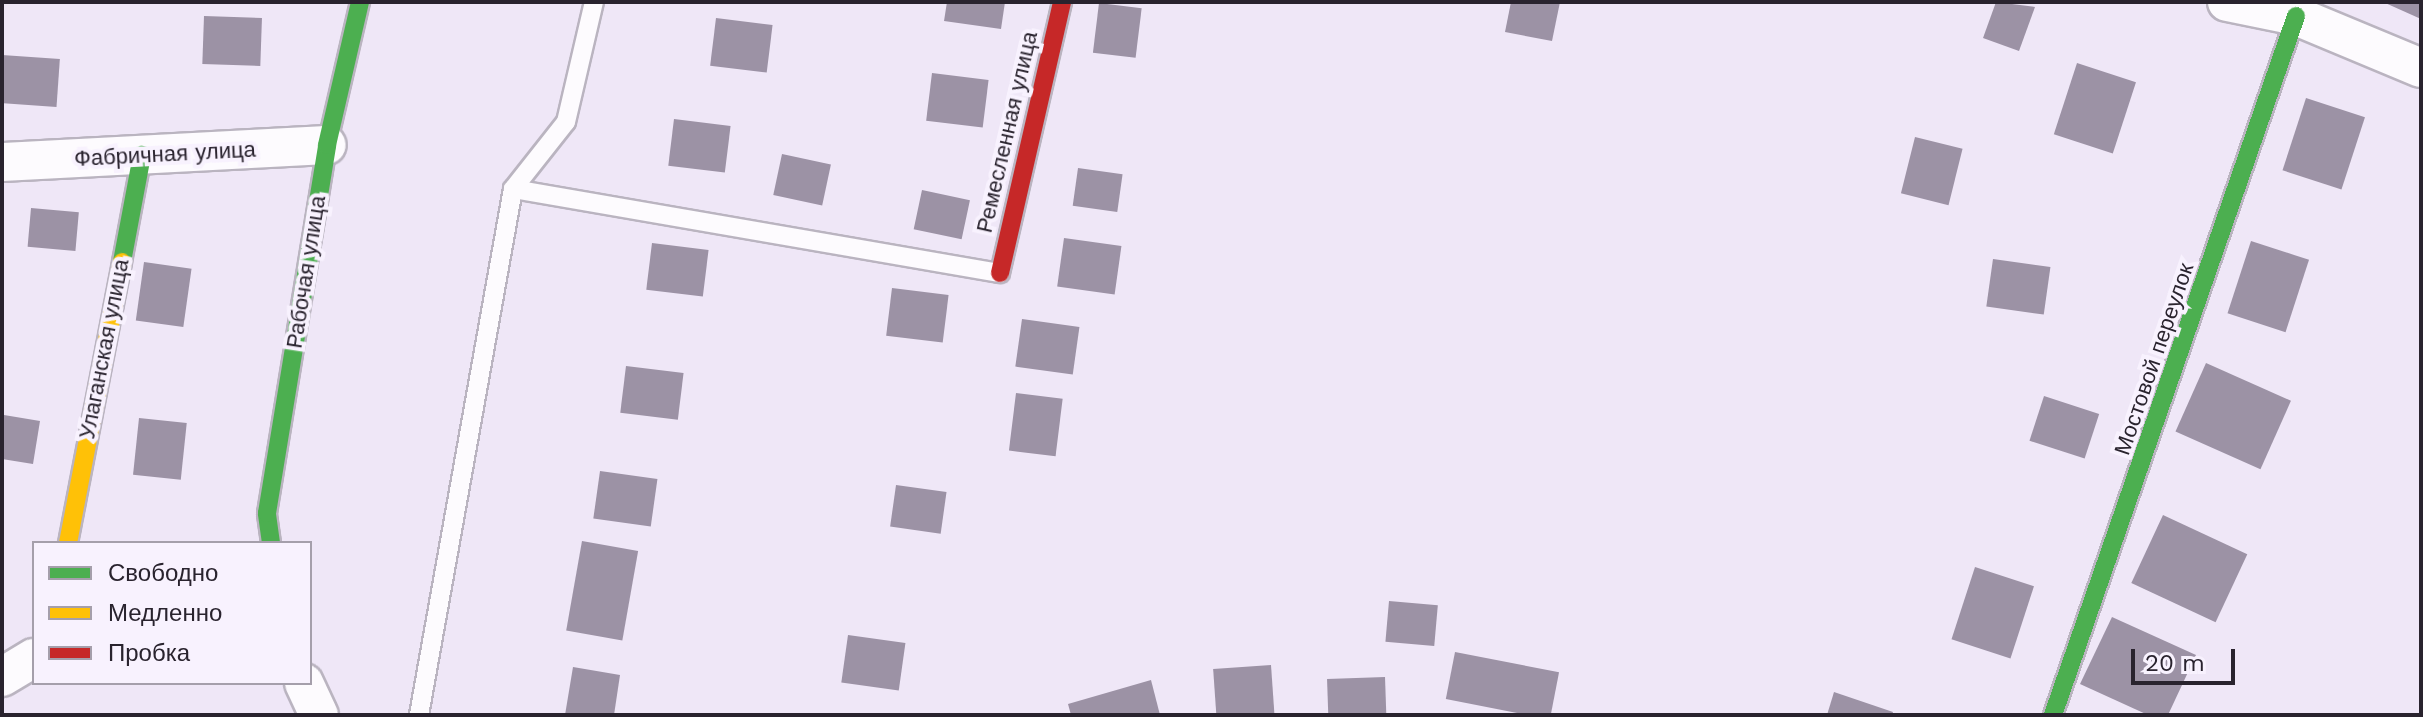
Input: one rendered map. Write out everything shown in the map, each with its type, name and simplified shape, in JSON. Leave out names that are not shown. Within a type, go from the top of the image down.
[{"type":"street","name":"Рабочая улица","points":[[271,541],[267,513],[327,145],[360,2]]},
{"type":"street","name":"Ремесленная улица","points":[[1000,273],[1062,2]]},
{"type":"street","points":[[2227,2],[2296,16],[2421,68]]},
{"type":"street","name":"Мостовой переулок","points":[[2053,715],[2296,16]]},
{"type":"street","name":"Фабричная улица","points":[[2,162],[327,145]]},
{"type":"street","name":"Улаганская улица","points":[[68,541],[142,155]]},
{"type":"street","points":[[2,677],[32,659]]},
{"type":"street","points":[[305,685],[319,715]]},
{"type":"lane","points":[[419,715],[513,189],[566,122],[594,2]]},
{"type":"lane","points":[[513,189],[1000,273]]},
{"type":"building","points":[[947,2],[1005,2],[1001,29],[944,21]]},
{"type":"building","points":[[1511,2],[1560,2],[1552,41],[1505,32]]},
{"type":"building","points":[[1996,2],[2035,7],[2019,51],[1983,38]]},
{"type":"building","points":[[2383,2],[2421,2],[2421,19]]},
{"type":"building","points":[[1099,3],[1142,8],[1136,58],[1093,53]]},
{"type":"building","points":[[204,16],[262,18],[260,66],[202,64]]},
{"type":"building","points":[[716,18],[773,25],[767,73],[710,66]]},
{"type":"building","points":[[2,55],[60,59],[57,107],[2,103]]},
{"type":"building","points":[[2077,63],[2136,82],[2113,153],[2054,134]]},
{"type":"building","points":[[932,73],[989,80],[983,128],[926,121]]},
{"type":"building","points":[[2306,98],[2365,117],[2341,189],[2283,170]]},
{"type":"building","points":[[674,119],[731,126],[725,173],[668,166]]},
{"type":"building","points":[[1915,137],[1963,149],[1949,205],[1901,193]]},
{"type":"building","points":[[782,154],[831,164],[822,205],[773,195]]},
{"type":"building","points":[[1078,168],[1123,174],[1117,212],[1073,206]]},
{"type":"building","points":[[922,190],[970,200],[962,239],[914,229]]},
{"type":"building","points":[[31,208],[79,212],[75,251],[28,247]]},
{"type":"building","points":[[1064,238],[1121,246],[1115,295],[1057,287]]},
{"type":"building","points":[[2251,241],[2309,260],[2286,332],[2228,313]]},
{"type":"building","points":[[652,243],[709,250],[703,297],[646,290]]},
{"type":"building","points":[[1993,259],[2050,267],[2044,315],[1986,307]]},
{"type":"building","points":[[144,262],[192,269],[183,327],[136,320]]},
{"type":"building","points":[[892,288],[949,295],[943,343],[886,336]]},
{"type":"building","points":[[1022,319],[1079,327],[1073,375],[1015,367]]},
{"type":"building","points":[[2206,363],[2291,401],[2260,469],[2175,432]]},
{"type":"building","points":[[626,366],[684,373],[678,420],[620,413]]},
{"type":"building","points":[[1016,393],[1063,399],[1056,456],[1009,451]]},
{"type":"building","points":[[2044,396],[2099,414],[2085,459],[2029,441]]},
{"type":"building","points":[[4,415],[40,421],[33,464],[2,459]]},
{"type":"building","points":[[139,418],[187,423],[181,480],[133,475]]},
{"type":"building","points":[[600,471],[657,479],[651,527],[593,519]]},
{"type":"building","points":[[896,485],[947,492],[941,534],[890,527]]},
{"type":"building","points":[[2163,515],[2247,554],[2216,622],[2131,583]]},
{"type":"building","points":[[582,541],[638,551],[622,641],[566,631]]},
{"type":"building","points":[[1975,567],[2034,586],[2010,658],[1952,639]]},
{"type":"building","points":[[1389,601],[1438,605],[1434,646],[1385,642]]},
{"type":"building","points":[[2112,617],[2196,655],[2168,715],[2148,715],[2080,684]]},
{"type":"building","points":[[848,635],[905,643],[899,691],[841,683]]},
{"type":"building","points":[[1455,652],[1559,672],[1551,715],[1528,715],[1446,699]]},
{"type":"building","points":[[1271,665],[1274,713],[1216,715],[1213,669]]},
{"type":"building","points":[[573,667],[620,675],[614,715],[565,715]]},
{"type":"building","points":[[1385,677],[1386,715],[1328,715],[1327,679]]},
{"type":"building","points":[[1151,680],[1160,715],[1071,715],[1068,704]]},
{"type":"building","points":[[1834,692],[1893,712],[1892,715],[1827,715]]},
{"type":"traffic: fast","points":[[271,541],[267,513],[327,145],[360,2]]},
{"type":"traffic: fast","points":[[2053,715],[2296,16]]},
{"type":"traffic: fast","points":[[122,262],[142,155]]},
{"type":"traffic: slow","points":[[68,541],[122,262]]},
{"type":"traffic: jam","points":[[1000,273],[1062,2]]}]
